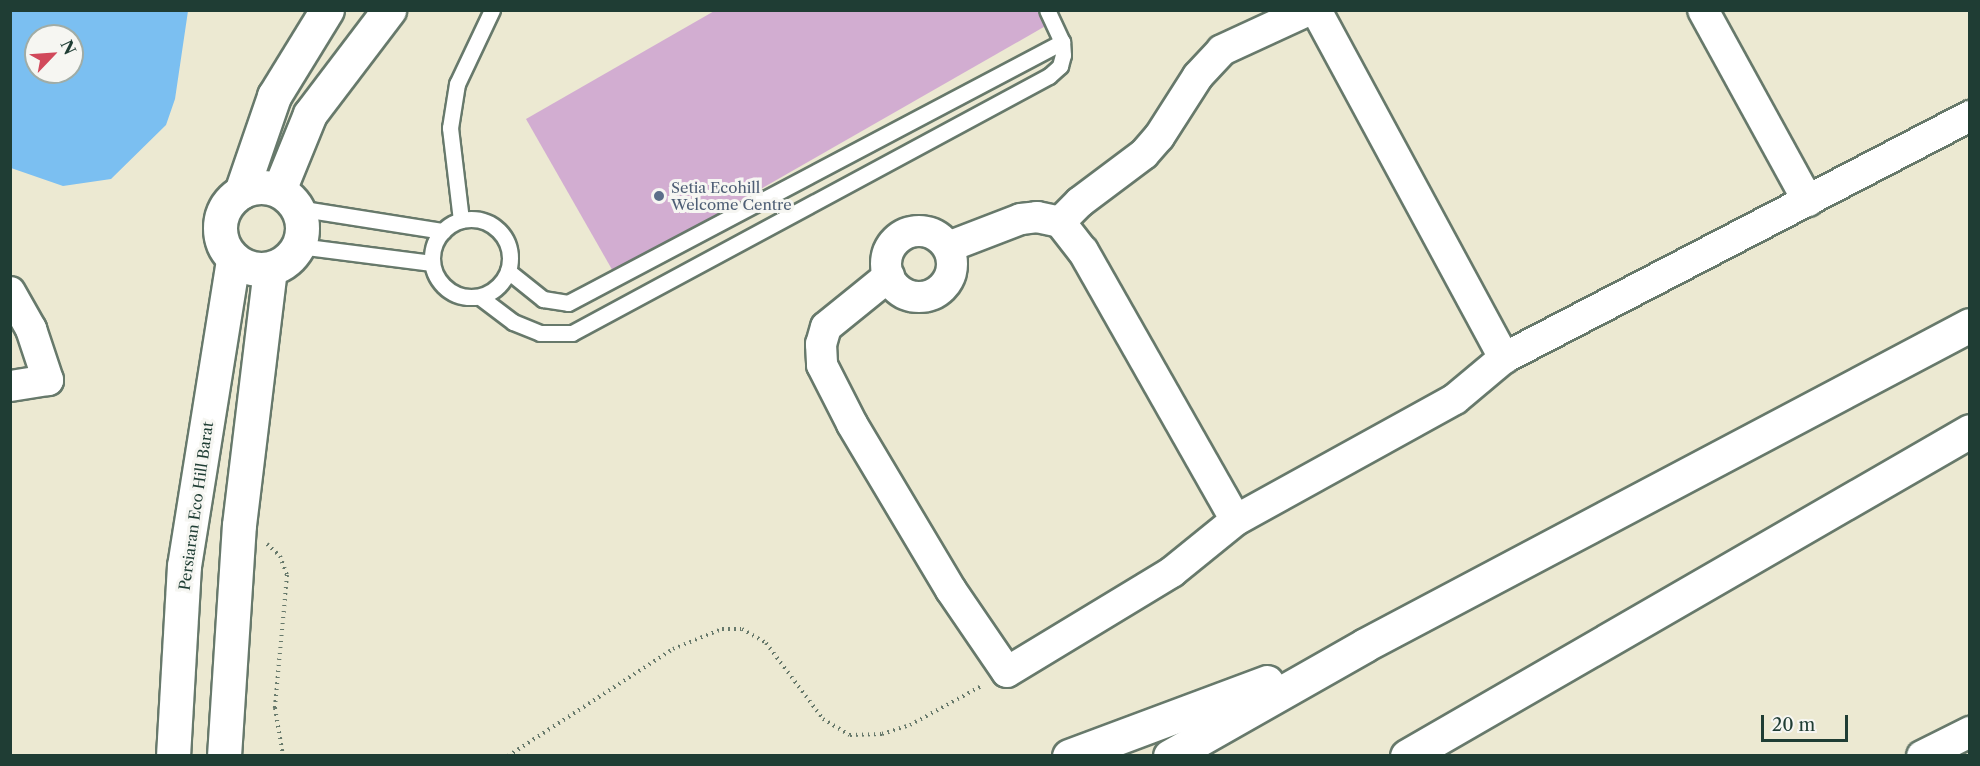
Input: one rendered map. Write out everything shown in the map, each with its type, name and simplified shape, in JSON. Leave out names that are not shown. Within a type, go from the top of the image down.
[{"type":"street","points":[[241,192],[274,96],[327,10]]},
{"type":"street","points":[[288,199],[310,114],[389,10]]},
{"type":"street","points":[[1060,222],[1080,202],[1144,154],[1159,137],[1198,76],[1221,50],[1310,10]]},
{"type":"street","points":[[1316,10],[1504,358]]},
{"type":"street","points":[[1703,10],[1808,201]]},
{"type":"street","points":[[889,276],[826,327],[821,344],[822,365],[852,424],[951,590],[1006,672],[1172,573],[1236,520],[1455,399],[1504,358],[1970,116]]},
{"type":"street","points":[[266,186],[288,199],[302,226],[299,246],[292,256],[270,269],[257,270],[233,259],[221,236],[220,223],[231,200],[241,192],[266,186]]},
{"type":"street","points":[[948,247],[1021,219],[1037,217],[1060,222],[1083,251],[1236,520]]},
{"type":"street","points":[[924,230],[934,234],[948,247],[951,274],[937,292],[915,296],[895,286],[889,276],[888,254],[901,235],[924,230]]},
{"type":"street","name":"Persiaran Eco Hill Barat","points":[[173,756],[184,566],[233,259]]},
{"type":"street","points":[[224,756],[239,525],[270,269]]},
{"type":"street","points":[[10,292],[31,329],[48,380],[10,386]]},
{"type":"street","points":[[1170,756],[1365,645],[1970,325]]},
{"type":"street","points":[[1411,754],[1970,431]]},
{"type":"street","points":[[1069,756],[1365,645]]},
{"type":"street","points":[[1922,756],[1970,732]]},
{"type":"lane","points":[[461,220],[450,128],[457,84],[492,10]]},
{"type":"lane","points":[[480,297],[513,322],[540,333],[572,333],[1049,76],[1060,66],[1062,42],[1047,10]]},
{"type":"lane","points":[[508,271],[543,299],[568,303],[1062,42]]},
{"type":"lane","points":[[288,199],[443,231]]},
{"type":"lane","points":[[461,220],[485,222],[504,236],[511,260],[508,271],[493,292],[480,297],[467,298],[444,287],[432,263],[432,251],[443,231],[461,220]]},
{"type":"lane","points":[[299,246],[432,263]]},
{"type":"path","points":[[239,525],[275,549],[287,575],[276,708],[283,756]]},
{"type":"path","points":[[508,756],[673,649],[722,629],[742,629],[766,643],[823,719],[850,735],[882,734],[910,725],[1006,672]]},
{"type":"water","points":[[11,10],[188,11],[175,99],[166,125],[111,179],[63,186],[11,168]]},
{"type":"building","name":"Setia Ecohill Welcome Centre","points":[[716,10],[1041,10],[1049,24],[614,273],[526,119]]},
{"type":"place","name":"Setia Ecohill Welcome Centre","points":[[659,196]]}]
